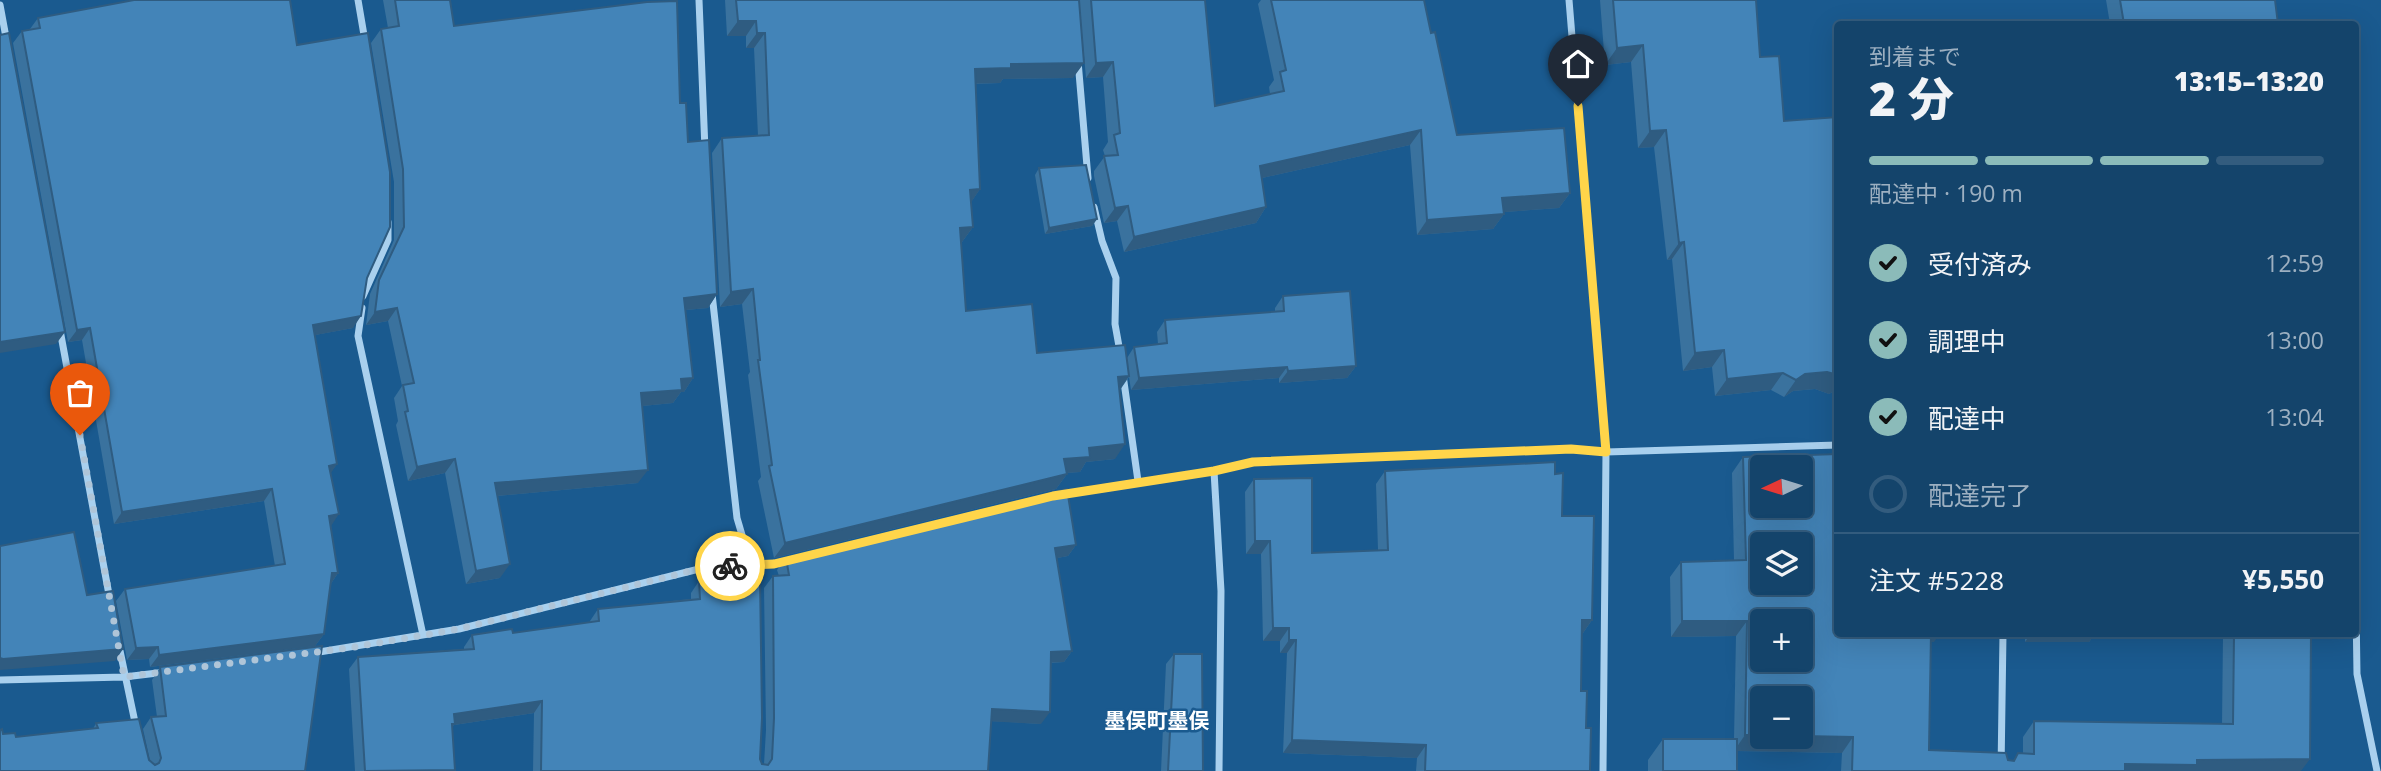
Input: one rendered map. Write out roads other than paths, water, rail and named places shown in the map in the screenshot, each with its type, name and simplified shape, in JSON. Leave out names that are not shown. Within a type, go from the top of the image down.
[{"type":"street","points":[[358,0],[367,52]]},
{"type":"street","points":[[699,0],[705,157]]},
{"type":"street","points":[[1569,0],[1606,452],[1604,771]]},
{"type":"street","points":[[0,5],[8,47]]},
{"type":"street","points":[[1077,53],[1090,190]]},
{"type":"street","points":[[1093,202],[1102,240],[1116,278],[1115,324],[1138,481]]},
{"type":"street","points":[[388,217],[388,240],[364,292],[358,336],[423,635]]},
{"type":"street","points":[[710,281],[737,518],[759,592]]},
{"type":"street","points":[[58,321],[112,609]]},
{"type":"street","points":[[1053,496],[1214,471],[1253,462],[1571,449],[1606,452],[1834,445]]},
{"type":"street","points":[[1214,471],[1221,591],[1219,771]]},
{"type":"street","points":[[301,654],[459,629],[711,566],[774,564],[799,559]]},
{"type":"street","points":[[117,636],[137,731]]},
{"type":"street","points":[[2001,771],[2003,637]]},
{"type":"street","points":[[2356,637],[2357,674],[2377,771]]},
{"type":"street","points":[[0,680],[124,677],[179,670]]},
{"type":"district","name":"墨俣町墨俣","points":[[1157,720]]}]
